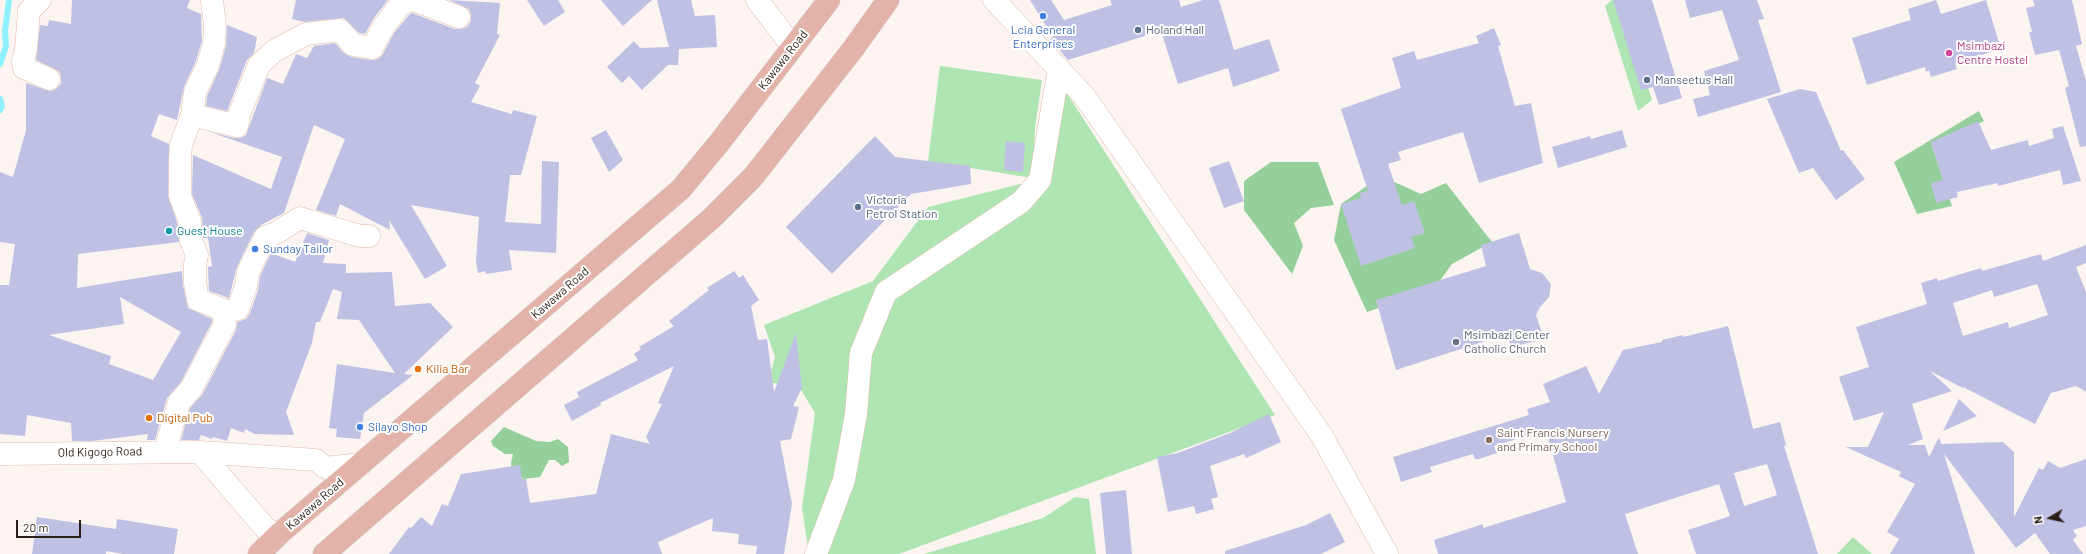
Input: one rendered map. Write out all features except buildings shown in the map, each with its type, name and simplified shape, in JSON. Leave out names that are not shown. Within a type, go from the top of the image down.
[{"type":"main road","name":"Kawawa Road","points":[[259,554],[279,534],[681,189],[719,144],[829,0]]},
{"type":"main road","points":[[324,554],[712,218],[753,177],[853,49],[888,0]]},
{"type":"street","points":[[40,0],[29,11],[26,49],[23,61],[24,68],[49,79]]},
{"type":"street","points":[[212,0],[215,26],[214,43],[208,65],[195,92],[192,115],[180,152],[180,196],[190,222],[192,241],[197,255],[195,264],[195,283],[198,300],[227,311],[238,308],[246,286],[248,272],[265,237],[276,233],[300,218],[360,236],[369,236]]},
{"type":"street","points":[[192,115],[237,126],[239,115],[259,65],[274,51],[306,34],[340,30],[353,45],[372,48],[384,26],[401,4],[412,0],[459,16]]},
{"type":"street","points":[[757,0],[786,38],[797,41]]},
{"type":"street","points":[[994,0],[1085,97],[1322,436],[1387,554]]},
{"type":"street","points":[[816,554],[844,480],[856,414],[861,353],[886,292],[1021,202],[1040,180],[1059,68]]},
{"type":"street","points":[[165,451],[179,402],[192,389],[225,324],[224,318],[227,311]]},
{"type":"street","name":"Old Kigogo Road","points":[[0,454],[165,451],[316,460],[326,468],[361,464]]},
{"type":"street","points":[[200,452],[266,529],[279,534]]},
{"type":"green space","points":[[1612,0],[1620,0],[1652,100],[1638,111],[1605,6]]},
{"type":"green space","points":[[940,66],[1042,80],[1035,128],[1033,173],[1048,85],[1068,95],[1275,415],[899,554],[809,554],[802,508],[815,413],[800,388],[768,382],[775,357],[764,325],[873,281],[928,207],[1032,181],[1032,178],[928,161]]},
{"type":"green space","points":[[1979,111],[1984,121],[1932,146],[1952,206],[1917,214],[1894,162]]},
{"type":"green space","points":[[1271,162],[1318,162],[1334,205],[1311,208],[1294,223],[1303,246],[1292,274],[1244,210],[1244,181]]},
{"type":"green space","points":[[1381,176],[1421,194],[1446,183],[1492,242],[1452,264],[1434,289],[1367,312],[1334,240],[1341,204]]},
{"type":"green space","points":[[504,427],[536,441],[550,442],[558,439],[568,447],[569,462],[562,466],[555,460],[549,460],[540,477],[524,479],[512,472],[511,463],[513,454],[505,454],[493,446],[491,441]]},
{"type":"green space","points":[[1075,497],[1089,499],[1096,554],[924,554],[1043,518]]},
{"type":"green space","points":[[1853,537],[1872,554],[1837,554]]},
{"type":"waterway","points":[[0,64],[6,46],[5,31],[9,0]]},
{"type":"waterway","points":[[0,99],[2,106],[0,110]]},
{"type":"place","name":"Lcia General Enterprises","points":[[1043,16]]},
{"type":"place","name":"Holand Hall","points":[[1138,30]]},
{"type":"place","name":"Msimbazi Centre Hostel","points":[[1949,53]]},
{"type":"place","name":"Manseetus Hall","points":[[1647,80]]},
{"type":"place","name":"Victoria Petrol Station","points":[[858,207]]},
{"type":"place","name":"Guest House","points":[[169,231]]},
{"type":"place","name":"Sunday Tailor","points":[[255,249]]},
{"type":"place","name":"Msimbazi Center Catholic Church","points":[[1456,342]]},
{"type":"place","name":"Kilia Bar","points":[[418,369]]},
{"type":"place","name":"Digital Pub","points":[[149,418]]},
{"type":"place","name":"Silayo Shop","points":[[360,427]]},
{"type":"place","name":"Saint Francis Nursery and Primary School","points":[[1489,440]]}]
